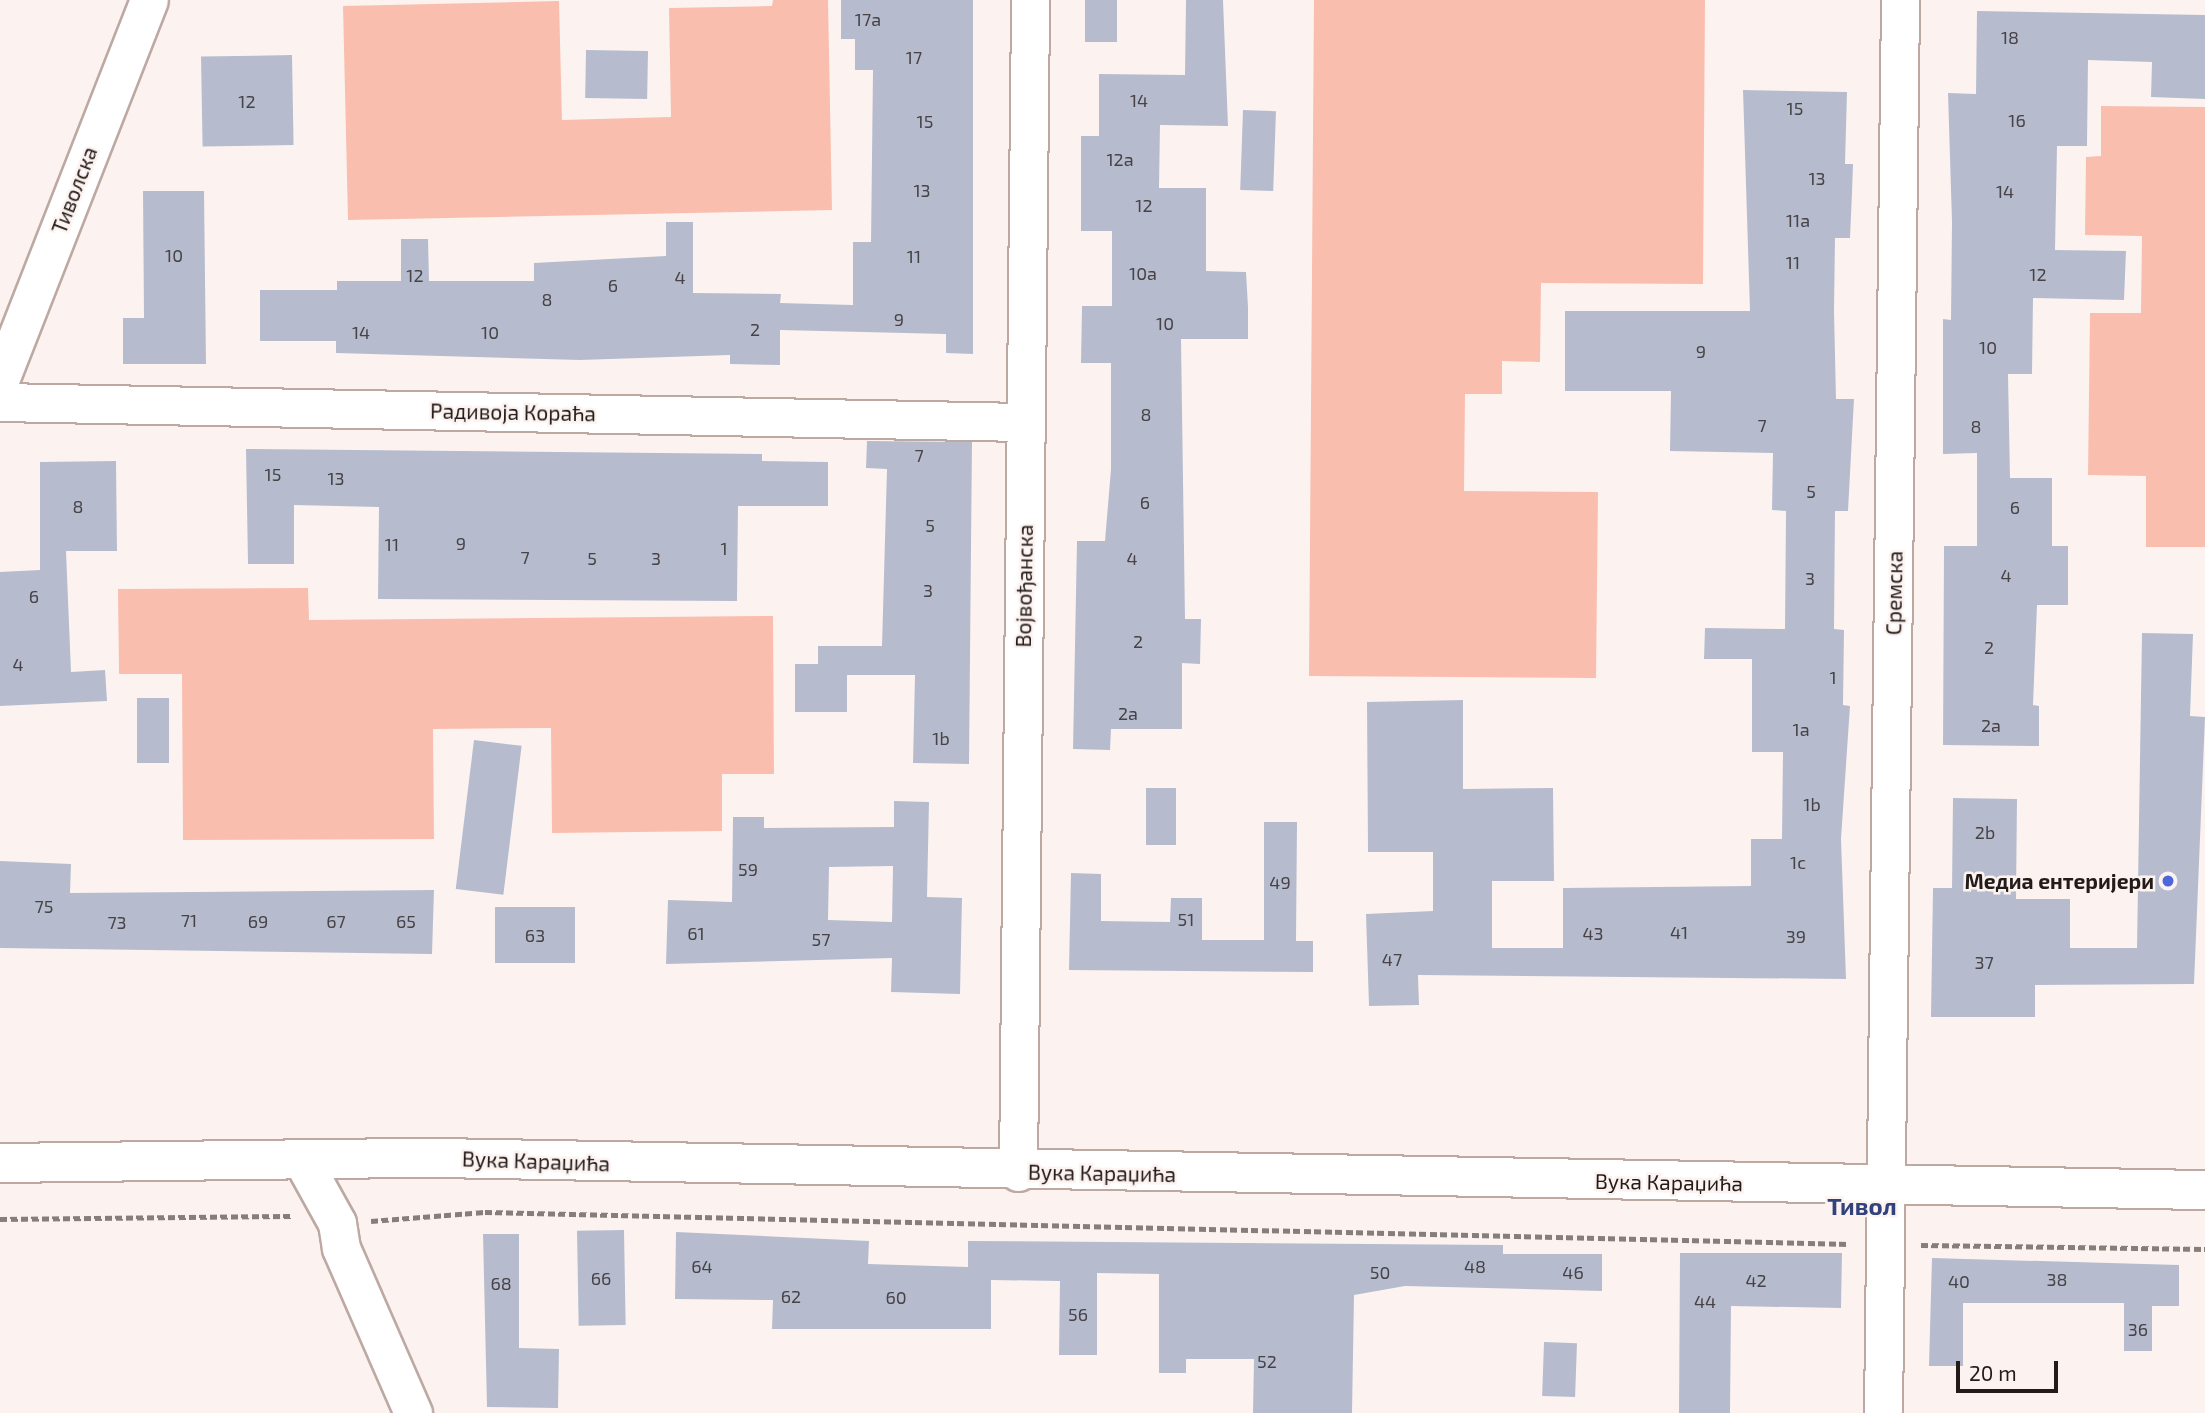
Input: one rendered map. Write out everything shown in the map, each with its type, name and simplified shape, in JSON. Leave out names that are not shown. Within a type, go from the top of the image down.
[{"type":"main road","name":"Вука Караџића","points":[[0,1163],[301,1158],[2205,1190]]},
{"type":"street","name":"Тиволска","points":[[0,380],[149,0]]},
{"type":"street","name":"Војвођанска","points":[[1018,1172],[1030,0]]},
{"type":"street","name":"Сремска","points":[[1883,1413],[1900,0]]},
{"type":"street","name":"Радивоја Кораћа","points":[[0,402],[1025,422]]},
{"type":"street","points":[[301,1158],[337,1223],[341,1248],[413,1413]]},
{"type":"path","points":[[0,1219],[300,1216],[337,1223],[485,1212],[1887,1245],[2205,1249]]},
{"type":"shaded area","points":[[773,0],[828,0],[832,210],[348,220],[343,6],[559,1],[562,120],[671,117],[669,8],[772,6]]},
{"type":"shaded area","points":[[1314,0],[1705,0],[1703,284],[1541,283],[1540,362],[1502,361],[1502,394],[1465,394],[1464,491],[1598,492],[1596,678],[1309,676]]},
{"type":"shaded area","points":[[2101,106],[2205,107],[2205,547],[2146,547],[2146,476],[2088,475],[2090,313],[2141,313],[2142,236],[2085,235],[2086,157],[2101,156]]},
{"type":"shaded area","points":[[308,588],[309,620],[773,616],[774,774],[722,774],[722,831],[552,833],[551,728],[433,729],[434,839],[183,840],[182,674],[119,674],[118,589]]},
{"type":"building","points":[[841,0],[973,0],[973,354],[946,353],[946,334],[780,330],[780,365],[730,364],[730,355],[580,360],[336,353],[336,341],[260,341],[260,290],[337,290],[337,281],[401,281],[401,239],[428,239],[429,281],[534,281],[534,263],[666,256],[666,222],[693,222],[693,293],[781,294],[780,303],[853,305],[853,242],[871,242],[873,70],[855,70],[855,39],[841,39]]},
{"type":"building","points":[[1085,0],[1117,0],[1117,42],[1085,42]]},
{"type":"building","points":[[1186,0],[1223,0],[1228,126],[1160,125],[1159,188],[1206,188],[1206,271],[1246,272],[1248,307],[1248,339],[1181,339],[1185,619],[1201,619],[1200,664],[1182,663],[1182,729],[1111,729],[1110,750],[1073,749],[1077,541],[1105,541],[1111,469],[1111,363],[1081,363],[1082,306],[1112,306],[1112,231],[1081,231],[1081,136],[1099,136],[1099,74],[1185,75]]},
{"type":"building","points":[[1977,11],[2205,15],[2205,99],[2151,97],[2152,62],[2088,60],[2087,146],[2057,146],[2055,250],[2126,251],[2124,300],[2033,298],[2032,374],[2008,374],[2010,478],[2052,478],[2052,546],[2068,546],[2068,605],[2037,605],[2033,705],[2039,706],[2039,746],[1943,745],[1944,546],[1977,546],[1977,453],[1943,454],[1943,319],[1951,320],[1952,222],[1948,93],[1976,94]]},
{"type":"building","points":[[586,50],[648,51],[647,99],[585,98]]},
{"type":"building","points":[[292,55],[294,145],[203,147],[201,57]]},
{"type":"building","points":[[1743,90],[1847,92],[1845,164],[1853,164],[1850,238],[1835,238],[1834,311],[1836,399],[1854,399],[1848,511],[1835,511],[1834,629],[1844,630],[1843,705],[1850,706],[1841,839],[1846,979],[1418,975],[1419,1005],[1369,1006],[1366,914],[1433,911],[1433,852],[1368,852],[1367,702],[1463,700],[1463,789],[1553,788],[1554,881],[1492,881],[1492,948],[1563,948],[1563,888],[1751,886],[1751,839],[1782,839],[1783,752],[1752,752],[1752,659],[1704,659],[1705,628],[1785,629],[1786,511],[1772,510],[1773,453],[1670,451],[1671,391],[1565,391],[1565,311],[1750,311]]},
{"type":"building","points":[[1243,110],[1276,111],[1273,191],[1240,190]]},
{"type":"building","points":[[143,191],[204,191],[206,364],[123,364],[123,318],[144,318]]},
{"type":"building","points":[[867,441],[972,442],[969,764],[913,763],[915,675],[847,675],[847,712],[795,712],[795,664],[818,664],[818,646],[882,646],[887,469],[866,468]]},
{"type":"building","points":[[246,449],[762,454],[762,461],[828,462],[828,506],[738,506],[737,601],[378,599],[379,507],[294,505],[294,564],[248,564]]},
{"type":"building","points":[[116,461],[117,551],[66,551],[71,672],[105,670],[107,701],[0,706],[0,572],[40,570],[40,462]]},
{"type":"building","points":[[2142,633],[2193,634],[2190,716],[2205,717],[2194,984],[2035,985],[2035,1017],[1931,1017],[1933,888],[1952,888],[1953,798],[2017,799],[2016,899],[2070,899],[2070,948],[2137,948]]},
{"type":"building","points":[[137,698],[169,698],[169,763],[137,763]]},
{"type":"building","points":[[474,740],[522,746],[503,895],[456,889]]},
{"type":"building","points":[[1146,788],[1176,788],[1176,845],[1146,845]]},
{"type":"building","points":[[894,801],[929,802],[927,897],[962,898],[960,994],[891,992],[892,958],[666,964],[668,900],[732,902],[733,817],[764,817],[764,828],[894,827]],"holes":[[[893,866],[892,922],[828,920],[829,867]]]},
{"type":"building","points":[[1264,822],[1297,822],[1296,941],[1313,941],[1313,972],[1069,970],[1071,873],[1101,874],[1101,921],[1170,922],[1171,898],[1202,898],[1202,940],[1264,940]]},
{"type":"building","points":[[0,861],[71,864],[70,893],[434,890],[432,954],[0,948]]},
{"type":"building","points":[[495,907],[575,907],[575,963],[495,963]]},
{"type":"building","points":[[624,1230],[626,1325],[579,1326],[577,1231]]},
{"type":"building","points":[[676,1232],[869,1241],[868,1264],[968,1267],[968,1241],[1503,1245],[1503,1254],[1602,1254],[1602,1291],[1405,1286],[1354,1295],[1352,1413],[1253,1413],[1254,1359],[1186,1359],[1186,1373],[1159,1373],[1159,1274],[1097,1273],[1097,1355],[1059,1355],[1060,1281],[991,1280],[991,1329],[772,1329],[773,1300],[675,1299]]},
{"type":"building","points":[[483,1234],[519,1234],[519,1348],[559,1349],[558,1408],[487,1407]]},
{"type":"building","points":[[1680,1253],[1842,1253],[1841,1308],[1731,1306],[1730,1413],[1679,1413]]},
{"type":"building","points":[[1932,1258],[2179,1265],[2179,1306],[2152,1306],[2152,1351],[2124,1351],[2124,1303],[1963,1303],[1963,1366],[1929,1366]]},
{"type":"building","points":[[1544,1342],[1577,1343],[1575,1397],[1542,1396]]},
{"type":"place","name":"Медиа ентеријери","points":[[2168,881]]},
{"type":"district","name":"Тивол","points":[[1862,1206]]}]
